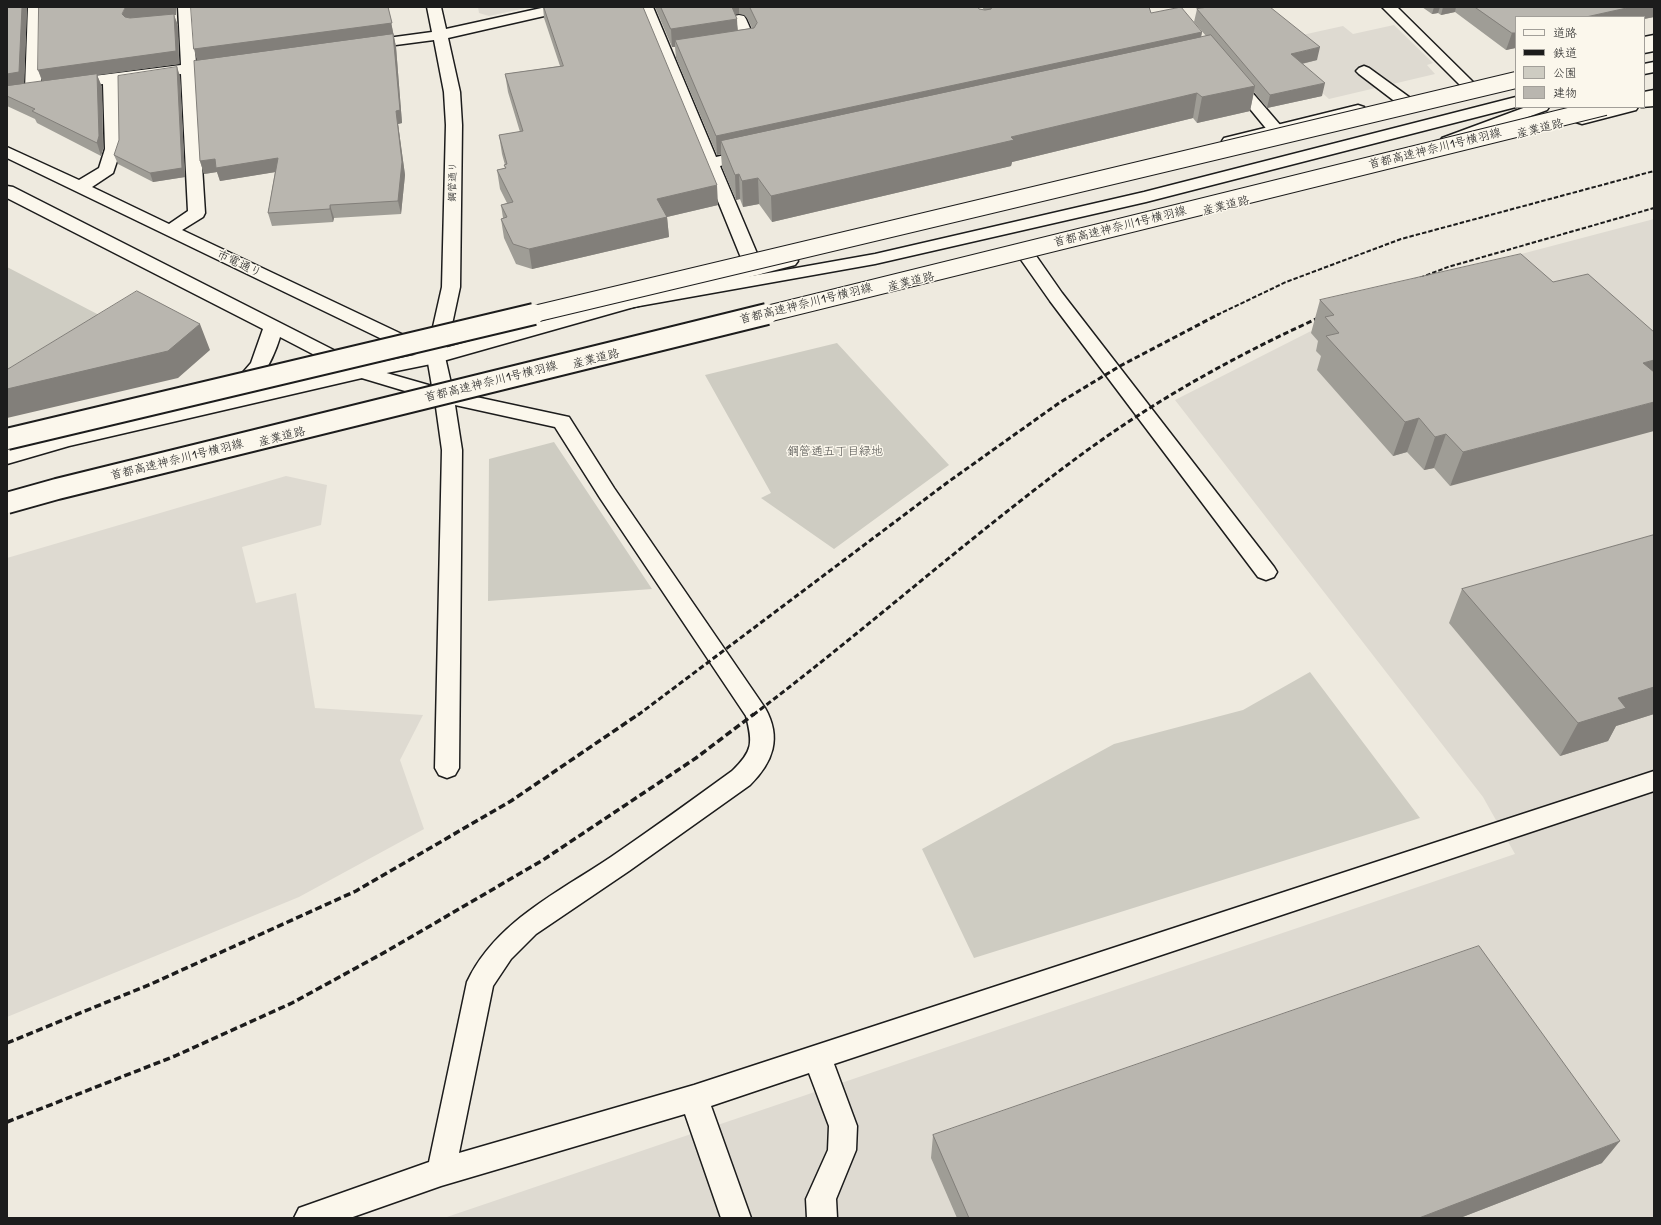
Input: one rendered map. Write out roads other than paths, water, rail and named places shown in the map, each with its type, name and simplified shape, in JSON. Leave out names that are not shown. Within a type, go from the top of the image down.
[{"type":"main road","points":[[35,7],[26,90],[236,62]]},
{"type":"main road","name":"鋼管通り","points":[[434,7],[452,92],[454,140],[451,287],[436,357]]},
{"type":"main road","points":[[353,46],[440,35],[566,7]]},
{"type":"main road","points":[[646,7],[674,53],[711,163],[756,270]]},
{"type":"main road","points":[[1389,7],[1421,46],[1468,85]]},
{"type":"main road","points":[[170,231],[197,213],[185,13],[171,20]]},
{"type":"main road","points":[[719,47],[749,42],[739,19]]},
{"type":"main road","points":[[1222,65],[1275,129]]},
{"type":"main road","points":[[1364,72],[1403,100]]},
{"type":"main road","points":[[7,457],[66,440],[362,372],[436,357],[628,303],[756,270],[1275,129],[1515,73]]},
{"type":"main road","points":[[80,187],[107,170],[113,149],[111,79]]},
{"type":"main road","points":[[7,439],[1515,80]]},
{"type":"main road","points":[[628,303],[890,256],[1146,197],[1515,102]]},
{"type":"main road","points":[[1365,172],[1538,108]]},
{"type":"main road","name":"首都高速神奈川1号横羽線","points":[[7,503],[57,489],[1601,108]]},
{"type":"main road","name":"産業道路","points":[[7,509],[444,396],[1626,108]]},
{"type":"main road","points":[[711,163],[764,151]]},
{"type":"main road","name":"市電通り","points":[[7,152],[436,357]]},
{"type":"main road","points":[[7,191],[362,372],[444,396],[562,422],[607,493],[757,714],[763,734],[762,748],[753,767],[741,778],[620,864],[527,926],[502,951],[480,982],[441,1172]]},
{"type":"main road","points":[[1026,254],[1056,297],[1266,572]]},
{"type":"main road","points":[[219,405],[251,379],[263,358],[273,327]]},
{"type":"main road","points":[[436,357],[444,396],[452,450],[446,768]]},
{"type":"main road","points":[[309,1218],[441,1172],[650,1112],[1650,788]]},
{"type":"main road","points":[[818,1058],[843,1126],[842,1150],[821,1199],[822,1218]]},
{"type":"main road","points":[[694,1098],[736,1218]]},
{"type":"railway","points":[[1218,314],[1286,282],[1401,239],[1654,171]]},
{"type":"railway","points":[[1414,280],[1448,267],[1654,208]]},
{"type":"railway","points":[[638,715],[948,482],[1059,403],[1120,366],[1218,314]]},
{"type":"railway","points":[[753,715],[835,651],[996,520],[1107,436],[1167,397],[1198,379],[1229,362],[1325,315]]},
{"type":"railway","points":[[7,1043],[151,984],[356,891],[511,801],[639,714]]},
{"type":"railway","points":[[7,1122],[175,1056],[292,1003],[387,951],[543,860],[696,758],[754,714]]},
{"type":"park label","name":"鋼管通五丁目緑地","points":[[835,452]]}]
